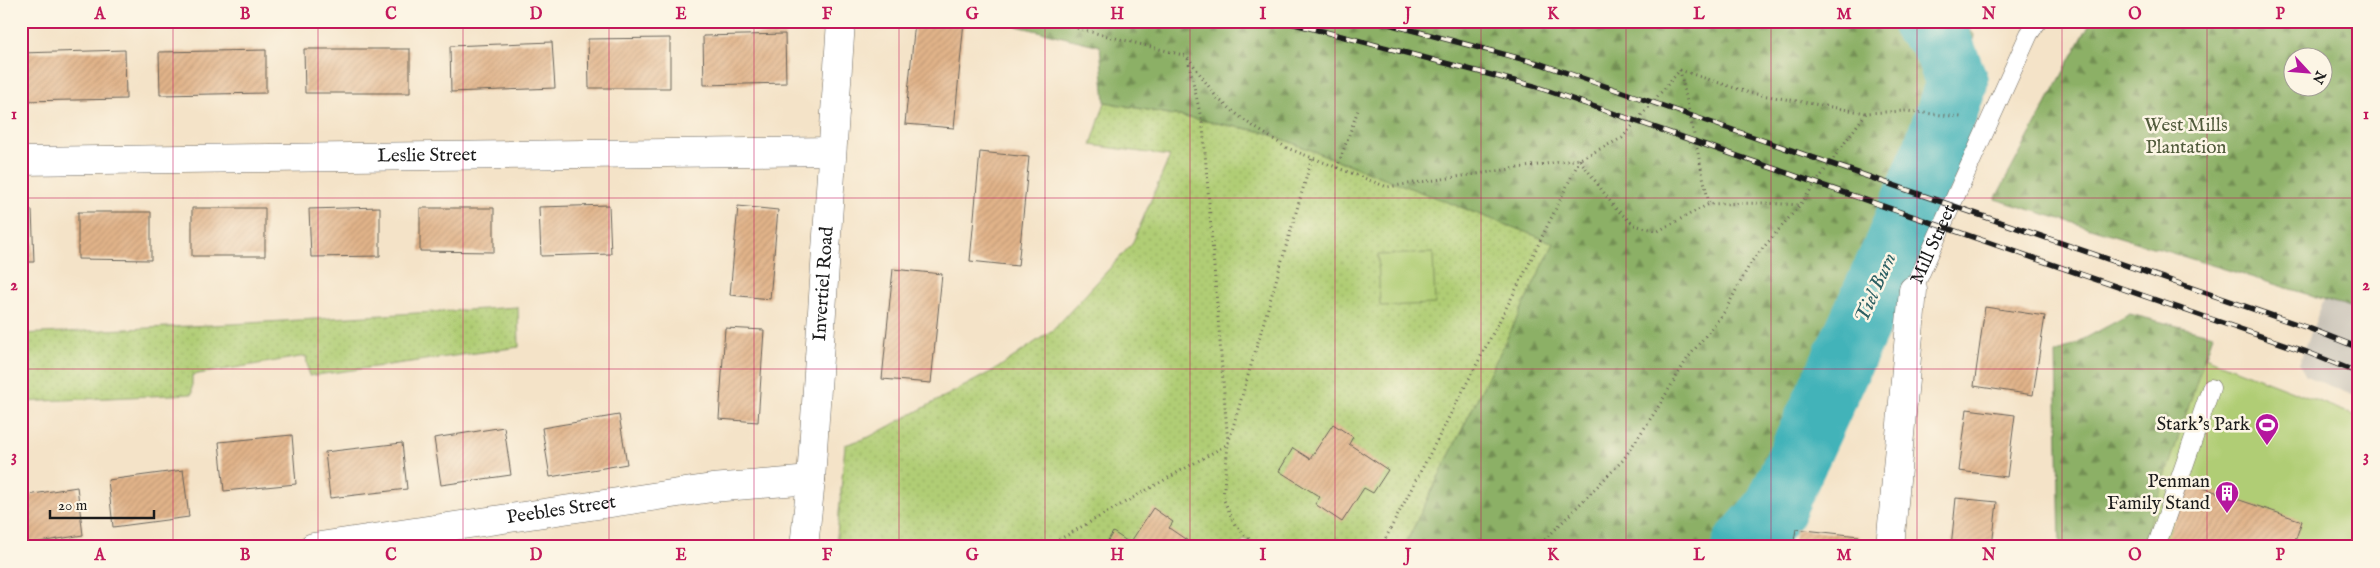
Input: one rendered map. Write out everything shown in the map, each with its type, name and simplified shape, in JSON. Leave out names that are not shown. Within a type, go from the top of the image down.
[{"type":"street","name":"Invertiel Road","points":[[804,547],[811,480],[840,21]]},
{"type":"street","name":"Leslie Street","points":[[21,160],[832,151]]},
{"type":"street","name":"Mill Street","points":[[1890,547],[1913,290]]},
{"type":"street","name":"Peebles Street","points":[[313,547],[712,488],[811,480]]},
{"type":"lane","name":"Mill Street","points":[[1913,290],[1989,120],[2029,34],[2038,21]]},
{"type":"lane","points":[[2156,547],[2211,388]]},
{"type":"path","points":[[1048,21],[1187,56],[1217,98],[1245,120],[1288,148],[1387,187],[1580,159],[1622,138],[1680,70]]},
{"type":"path","points":[[1187,56],[1203,127],[1228,444],[1223,498],[1235,525],[1257,547]]},
{"type":"path","points":[[1680,70],[1750,93],[1866,113],[1906,111],[1989,120]]},
{"type":"path","points":[[1680,70],[1709,204]]},
{"type":"path","points":[[1337,168],[1358,110]]},
{"type":"path","points":[[1538,547],[1623,460],[1687,359],[1725,312],[1751,262],[1800,205],[1866,113]]},
{"type":"path","points":[[1046,547],[1228,444],[1312,158]]},
{"type":"path","points":[[1580,159],[1616,208],[1634,224],[1658,230],[1709,204],[1762,203],[1800,205]]},
{"type":"path","points":[[1381,547],[1524,274],[1580,159]]},
{"type":"shaded area","points":[[2324,299],[2359,310],[2359,398],[2306,376],[2299,364]]},
{"type":"green space","points":[[996,21],[1963,21],[1974,35],[1965,89],[1805,492],[1766,547],[1404,547],[1554,243],[1264,132],[1105,102],[1100,46]]},
{"type":"green space","name":"West Mills Plantation","points":[[2091,21],[2359,21],[2359,310],[1995,199]]},
{"type":"green space","points":[[1105,102],[1264,132],[1555,243],[1404,547],[1261,547],[1244,539],[1239,547],[836,547],[845,445],[869,437],[998,368],[1054,329],[1132,244],[1170,156],[1091,145]]},
{"type":"green space","points":[[1433,253],[1435,304],[1380,306],[1378,255]]},
{"type":"green space","points":[[518,307],[519,347],[309,376],[306,356],[192,375],[192,394],[21,402],[21,334]]},
{"type":"green space","points":[[2130,314],[2213,335],[2142,547],[2060,547],[2056,354]]},
{"type":"green space","name":"Stark's Park","points":[[2205,357],[2359,417],[2359,547],[2142,547]]},
{"type":"building","points":[[915,21],[964,21],[954,128],[905,124]]},
{"type":"building","points":[[785,34],[786,83],[704,85],[703,36]]},
{"type":"building","points":[[670,38],[670,88],[589,88],[588,39]]},
{"type":"building","points":[[552,42],[555,88],[451,92],[450,46]]},
{"type":"building","points":[[304,49],[410,49],[410,93],[305,93]]},
{"type":"building","points":[[125,50],[126,99],[21,101],[21,53]]},
{"type":"building","points":[[266,50],[266,93],[160,95],[159,52]]},
{"type":"building","points":[[980,152],[1029,157],[1018,266],[970,261]]},
{"type":"building","points":[[609,205],[611,254],[541,256],[539,207]]},
{"type":"building","points":[[738,206],[778,210],[770,299],[730,295]]},
{"type":"building","points":[[380,207],[380,256],[311,257],[309,209]]},
{"type":"building","points":[[192,208],[265,208],[265,256],[192,256]]},
{"type":"building","points":[[420,208],[494,208],[494,252],[420,251]]},
{"type":"building","points":[[21,210],[32,210],[34,262],[21,262]]},
{"type":"building","points":[[78,212],[151,212],[151,260],[78,259]]},
{"type":"building","points":[[893,269],[942,274],[931,383],[882,379]]},
{"type":"building","points":[[1985,307],[2045,316],[2033,395],[1974,386]]},
{"type":"building","points":[[725,328],[764,330],[758,422],[719,419]]},
{"type":"building","points":[[1967,409],[2015,415],[2007,477],[1959,471]]},
{"type":"building","points":[[619,415],[627,464],[550,477],[542,428]]},
{"type":"building","points":[[1333,424],[1353,437],[1349,444],[1388,470],[1373,493],[1364,488],[1342,522],[1315,504],[1320,497],[1279,471],[1293,448],[1310,459]]},
{"type":"building","points":[[504,427],[511,475],[441,485],[434,438]]},
{"type":"building","points":[[292,435],[296,484],[224,491],[219,442]]},
{"type":"building","points":[[402,443],[407,489],[330,498],[325,452]]},
{"type":"building","points":[[183,470],[189,517],[113,527],[108,480]]},
{"type":"building","name":"Penman Family Stand","points":[[2186,482],[2302,521],[2293,547],[2164,547]]},
{"type":"building","points":[[77,487],[83,535],[21,545],[21,496]]},
{"type":"building","points":[[1956,498],[1997,502],[1992,547],[1951,547]]},
{"type":"building","points":[[1153,508],[1173,522],[1169,528],[1197,547],[1104,547],[1113,532],[1130,543]]},
{"type":"building","points":[[1796,529],[1859,536],[1857,547],[1793,547]]},
{"type":"waterway","name":"Tiel Burn","points":[[1742,547],[1774,510],[1891,255],[1932,155],[1957,82],[1938,34],[1922,21]]},
{"type":"railway","points":[[1283,21],[1534,86],[2304,351],[2359,373]]},
{"type":"railway","points":[[1377,21],[1541,64],[2311,329],[2359,348]]},
{"type":"place","name":"Stark's Park","points":[[2267,446]]},
{"type":"place","name":"Penman Family Stand","points":[[2227,514]]}]
